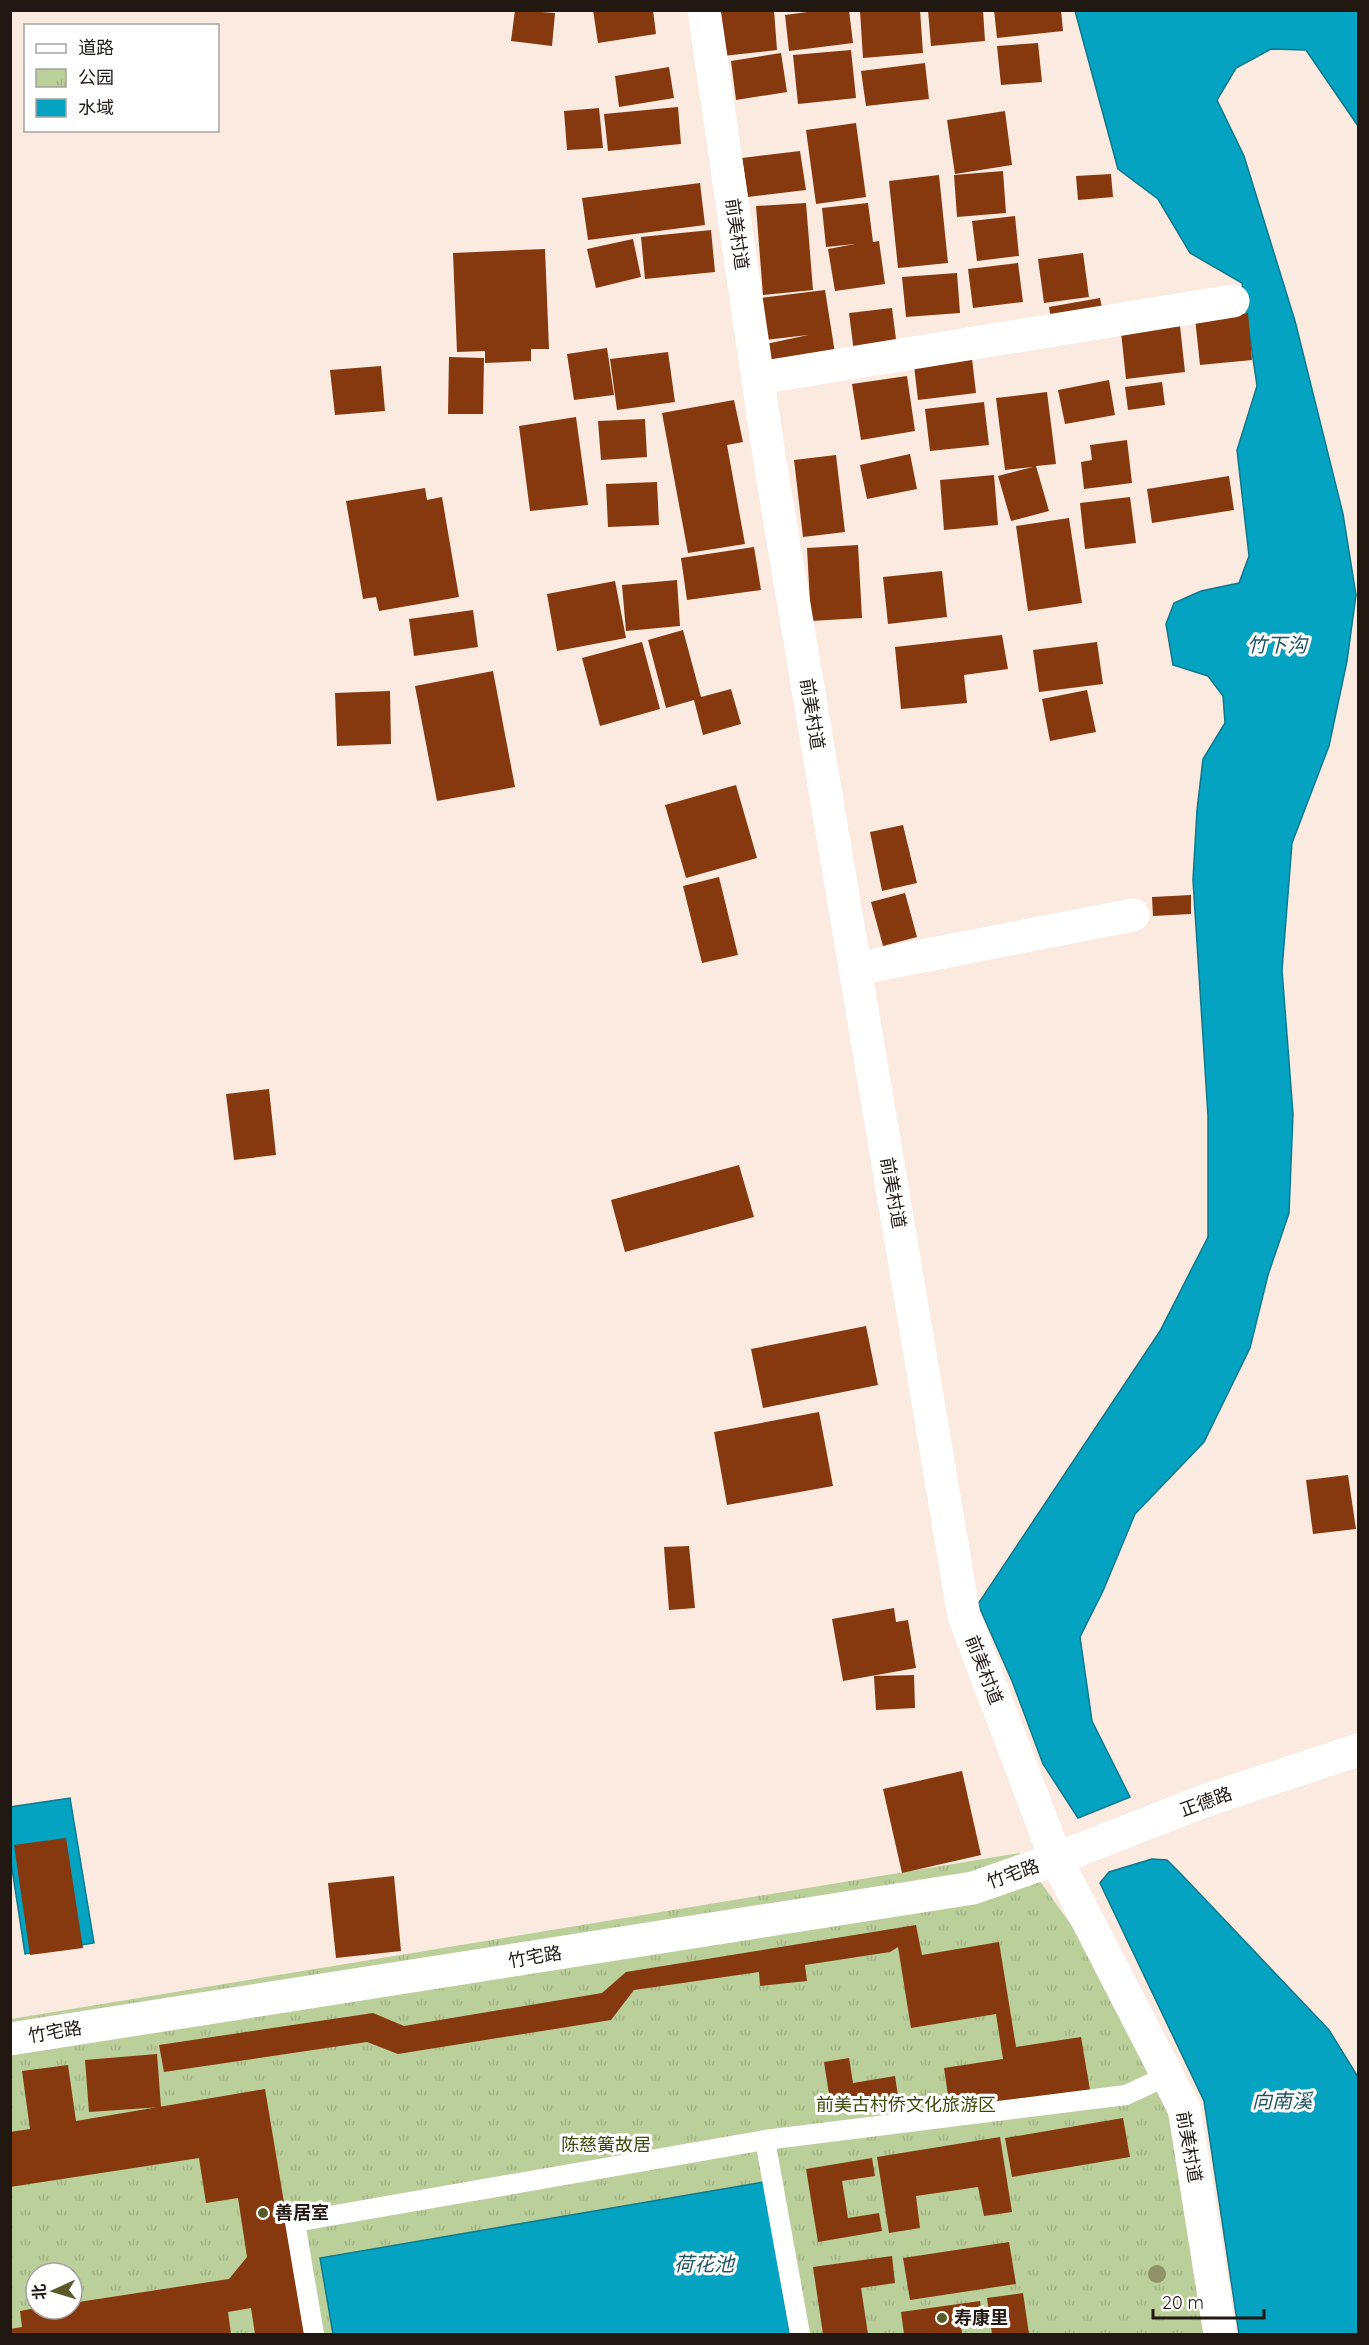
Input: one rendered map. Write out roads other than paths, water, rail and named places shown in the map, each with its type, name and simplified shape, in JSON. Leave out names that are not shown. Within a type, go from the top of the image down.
[{"type":"street","name":"前美村道","points":[[704,10],[758,378],[964,1616],[1056,1859],[1184,2108],[1220,2334]]},
{"type":"street","points":[[758,378],[1233,301]]},
{"type":"street","points":[[855,969],[1132,915]]},
{"type":"street","name":"正德路","points":[[1056,1859],[1204,1801],[1359,1750]]},
{"type":"street","name":"竹宅路","points":[[10,2039],[974,1888],[1056,1859]]},
{"type":"lane","points":[[314,2334],[295,2222],[765,2140],[1126,2095],[1169,2075]]},
{"type":"lane","points":[[765,2140],[800,2334]]},
{"type":"water","name":"竹下沟","points":[[1075,11],[1358,11],[1358,126],[1306,50],[1271,49],[1236,68],[1217,100],[1244,156],[1295,321],[1343,514],[1356,595],[1347,661],[1329,746],[1292,843],[1282,970],[1293,1114],[1289,1213],[1268,1275],[1250,1348],[1204,1442],[1135,1514],[1103,1591],[1080,1637],[1092,1721],[1130,1797],[1078,1818],[1043,1764],[1012,1681],[978,1604],[1160,1331],[1208,1237],[1208,1116],[1193,880],[1203,759],[1225,723],[1223,696],[1208,676],[1173,665],[1166,624],[1174,603],[1201,591],[1239,583],[1249,556],[1237,450],[1257,386],[1242,283],[1190,253],[1158,199],[1118,169]]},
{"type":"water","points":[[70,1798],[94,1943],[25,1954],[11,1862],[10,1807]]},
{"type":"water","name":"向南溪","points":[[1152,1859],[1167,1860],[1329,2030],[1358,2077],[1358,2334],[1239,2334],[1204,2101],[1100,1883],[1109,1872]]},
{"type":"water","name":"荷花池","points":[[764,2182],[790,2334],[333,2334],[320,2258]]},
{"type":"place","name":"善居室","points":[[263,2213]]},
{"type":"place","name":"寿康里","points":[[942,2318]]},
{"type":"park label","name":"前美古村侨文化旅游区","points":[[906,2105]]},
{"type":"park label","name":"陈慈簧故居","points":[[606,2145]]}]
